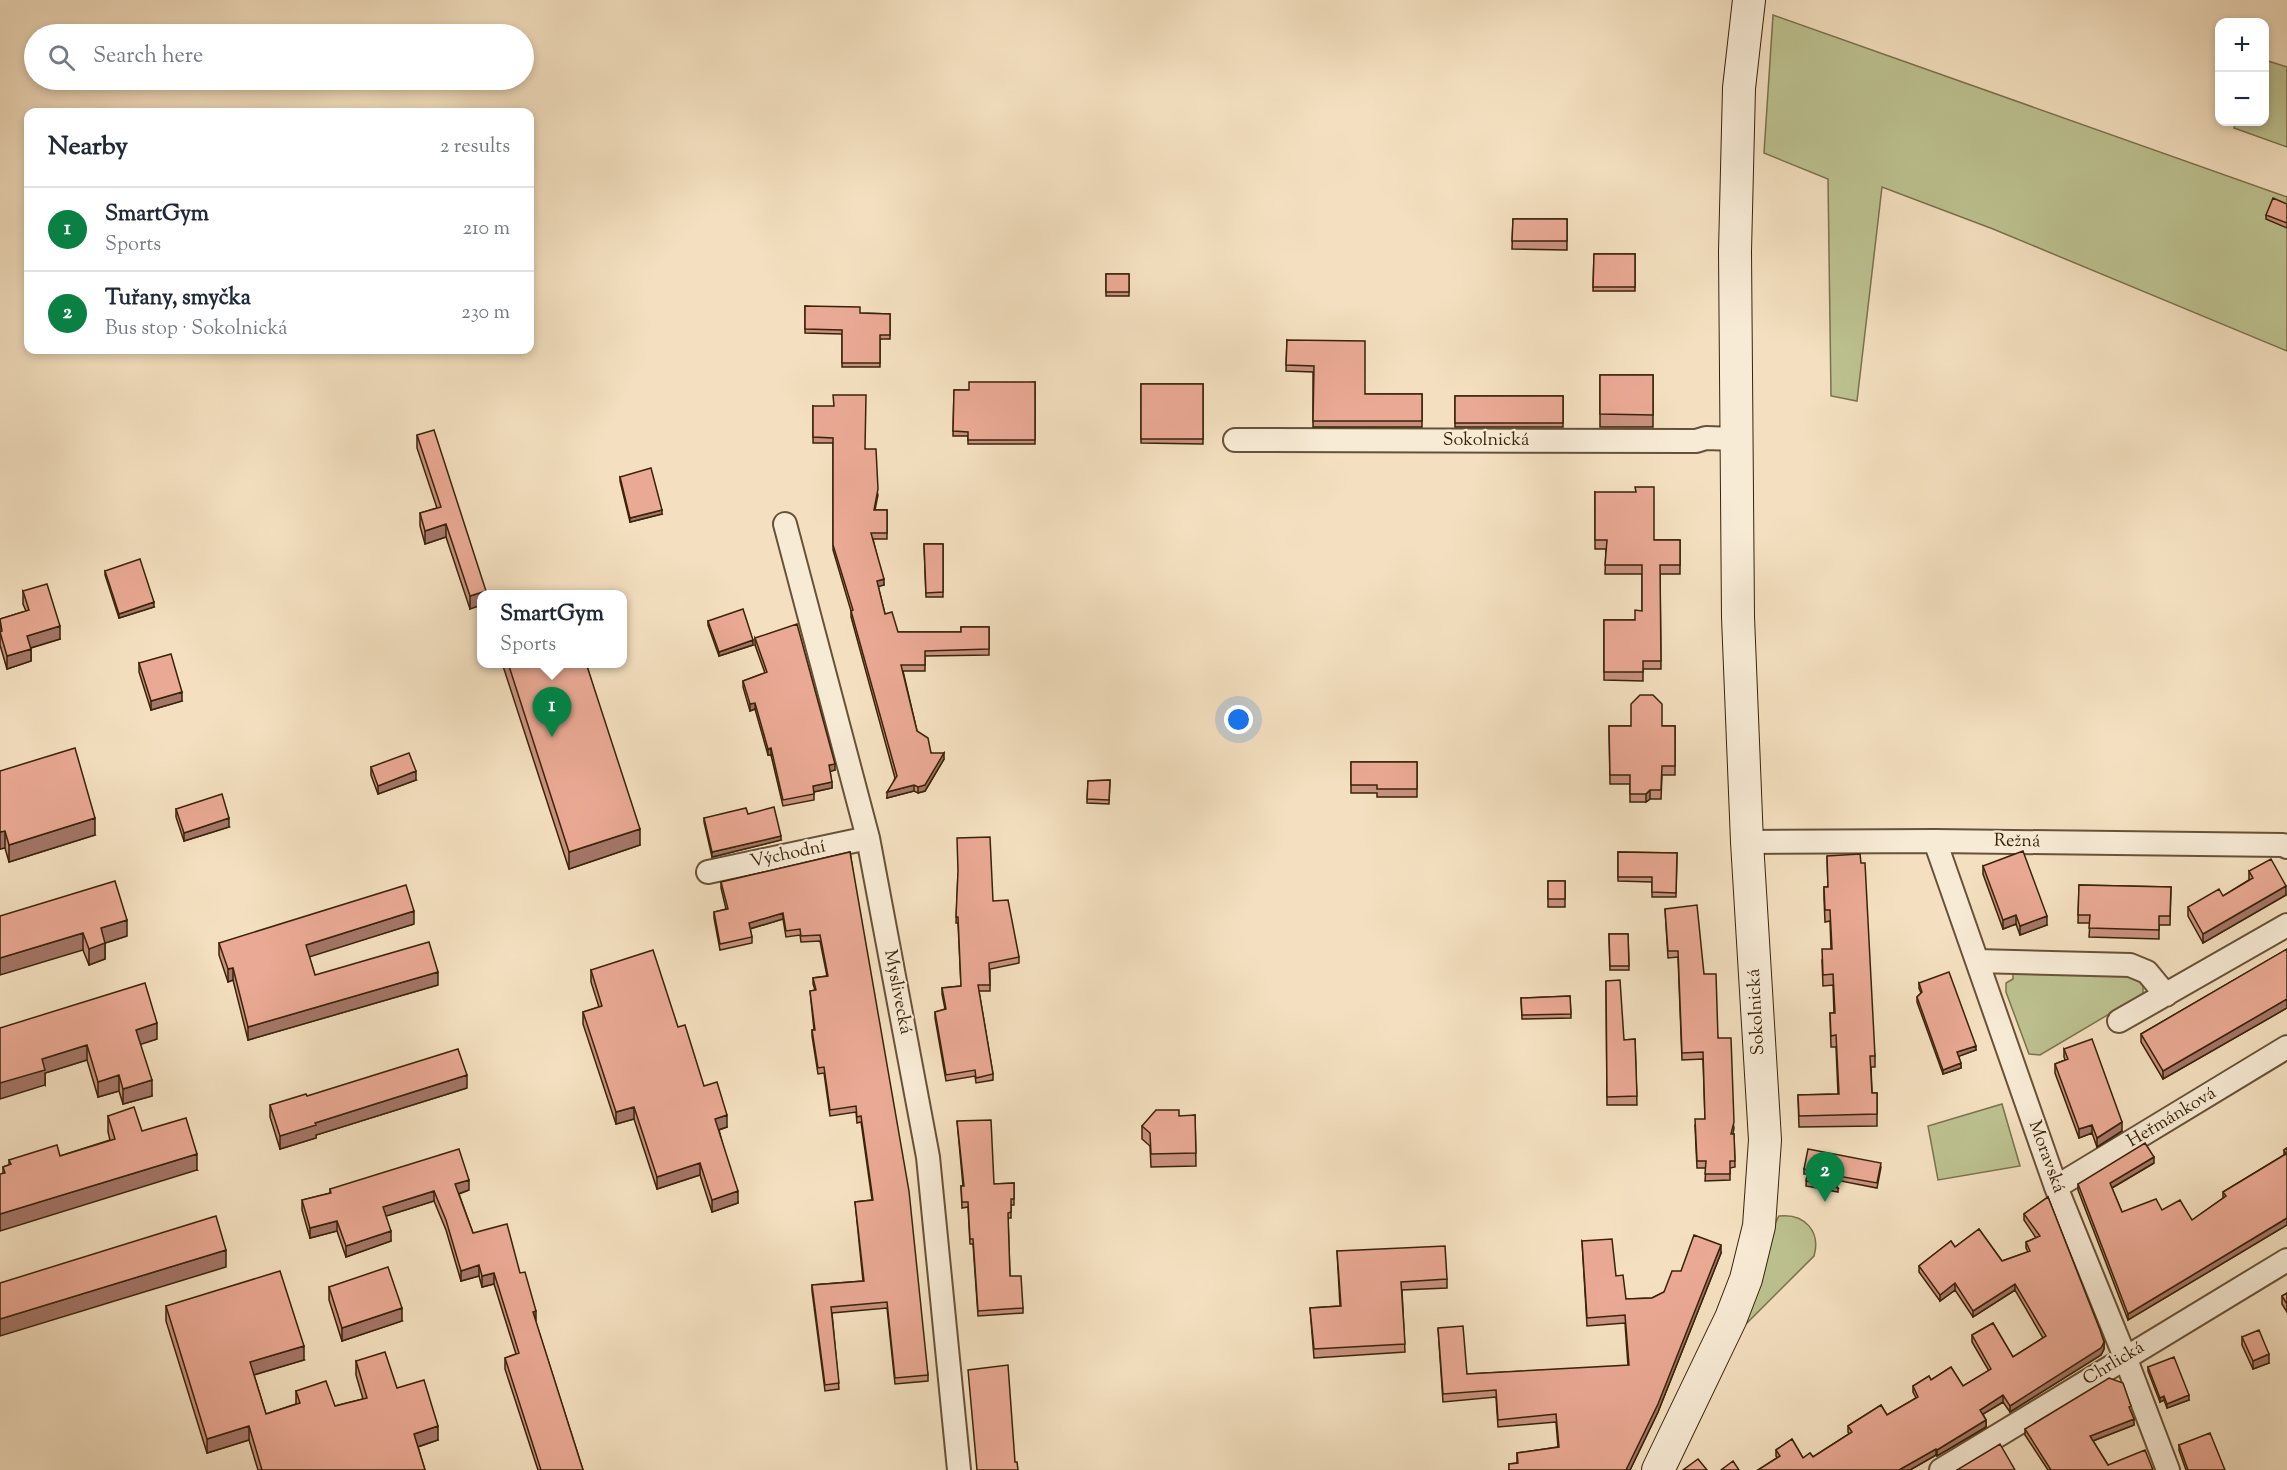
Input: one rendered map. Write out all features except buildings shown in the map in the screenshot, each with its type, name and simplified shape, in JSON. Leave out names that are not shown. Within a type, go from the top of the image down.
[{"type":"main road","name":"Sokolnická","points":[[1658,1470],[1739,1299],[1752,1261],[1759,1226],[1765,1140],[1747,842],[1738,617],[1735,251],[1739,88],[1749,0]]},
{"type":"street","name":"Sokolnická","points":[[1235,440],[1696,441],[1706,438],[1736,439]]},
{"type":"street","name":"Myslivecká","points":[[785,524],[868,838],[928,1157],[959,1470]]},
{"type":"street","name":"Východní","points":[[708,872],[868,838]]},
{"type":"street","name":"Režná","points":[[1747,842],[1935,841],[2283,845],[2287,847]]},
{"type":"street","name":"Moravská","points":[[1935,841],[2056,1187],[2168,1470]]},
{"type":"street","points":[[2119,1021],[2287,925]]},
{"type":"street","points":[[1977,961],[2130,965],[2147,972],[2166,995]]},
{"type":"street","name":"Heřmánková","points":[[2056,1187],[2287,1047]]},
{"type":"street","name":"Chrlická","points":[[1941,1470],[2287,1260]]},
{"type":"green space","points":[[1773,15],[2287,197],[2287,351],[1993,229],[1882,187],[1857,401],[1831,396],[1828,179],[1764,153]]},
{"type":"green space","points":[[2269,61],[2287,67],[2287,147],[2234,128],[2235,126],[2269,126]]},
{"type":"green space","points":[[2013,972],[2136,976],[2143,986],[2143,994],[2040,1055],[2029,1054],[2006,992],[2006,983],[2013,979]]},
{"type":"green space","points":[[2002,1104],[2020,1166],[1938,1180],[1928,1126]]},
{"type":"green space","points":[[1779,1216],[1796,1218],[1809,1226],[1815,1239],[1814,1256],[1747,1323],[1745,1321],[1760,1285],[1771,1238]]},
{"type":"place","name":"SmartGym","points":[[552,737]]},
{"type":"place","name":"Tuřany, smyčka","points":[[1825,1202]]}]
